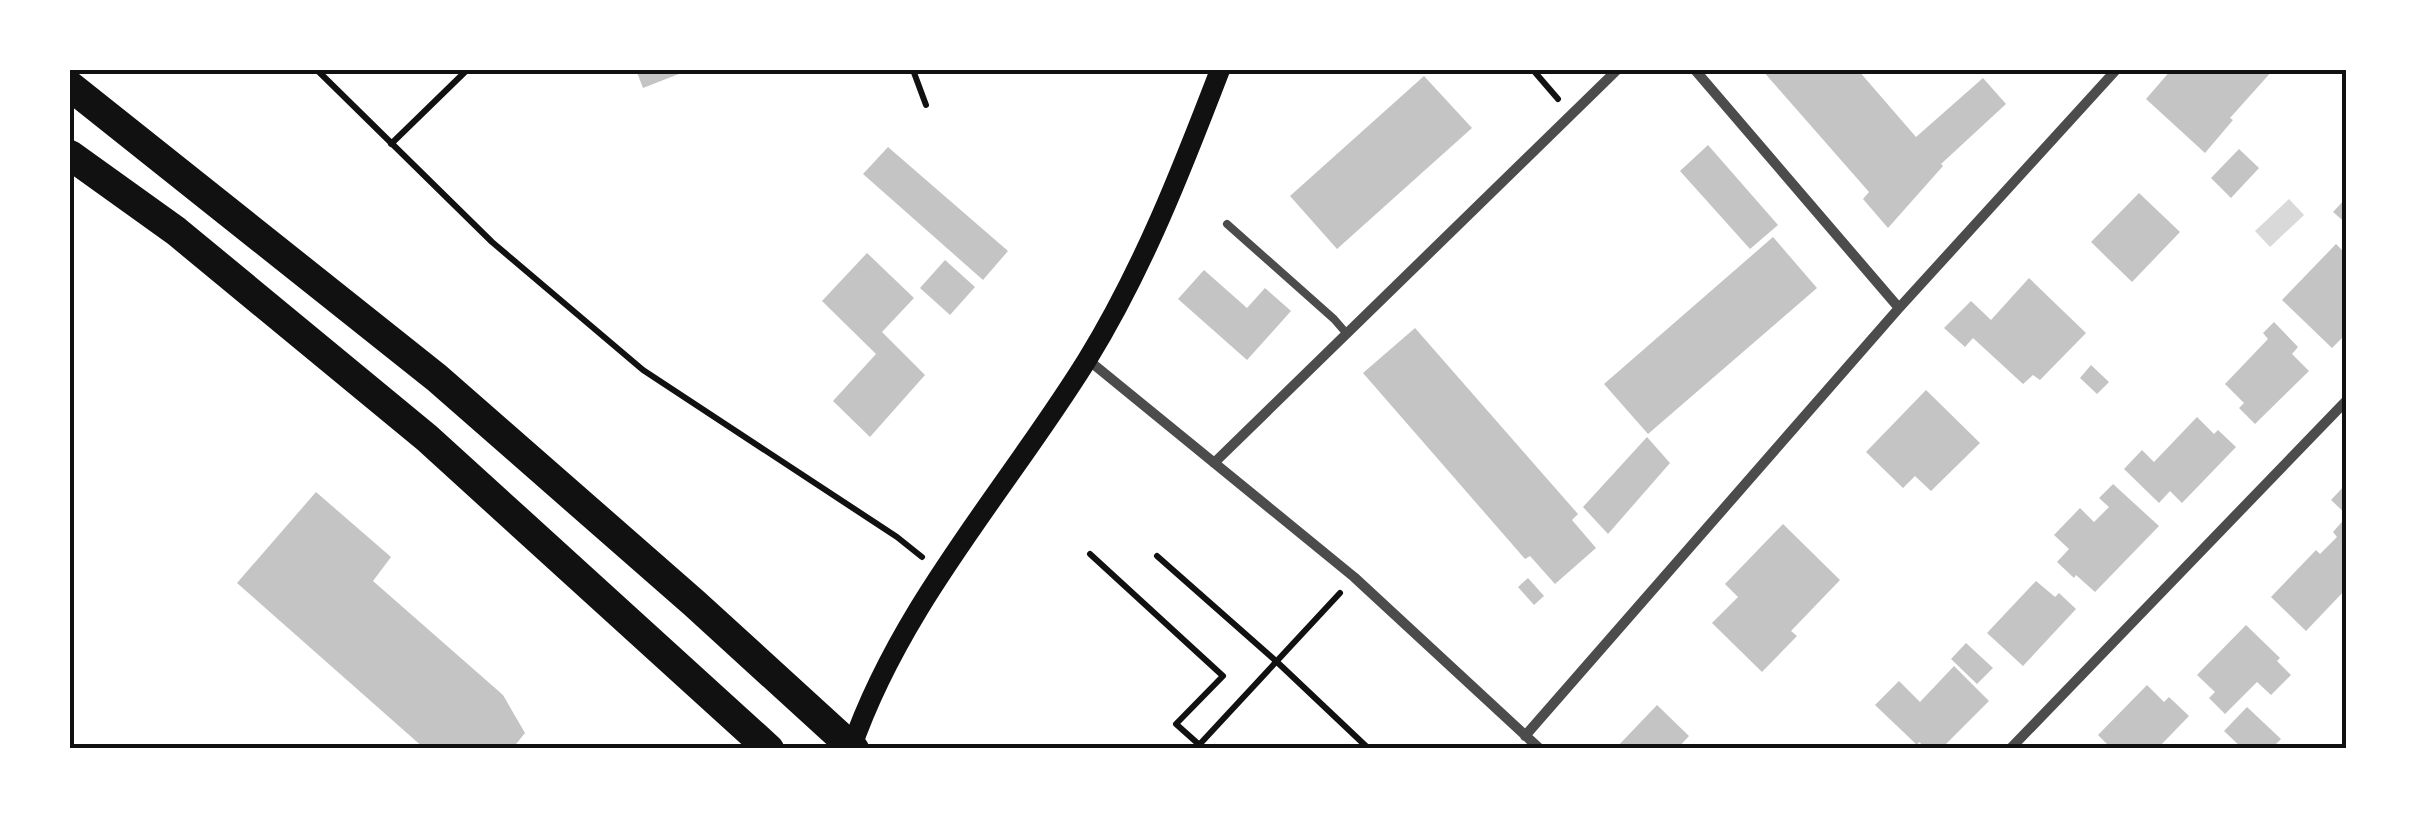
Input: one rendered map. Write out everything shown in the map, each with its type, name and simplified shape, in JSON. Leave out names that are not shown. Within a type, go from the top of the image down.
[{"type":"highway","points":[[70,86],[437,378],[852,749]]},
{"type":"highway","points":[[70,154],[176,232],[428,438],[769,749]]},
{"type":"main road","points":[[852,749],[894,648],[1087,359],[1122,296],[1174,190],[1220,70]]},
{"type":"street","points":[[1214,462],[1617,70]]},
{"type":"street","points":[[1694,70],[1899,308]]},
{"type":"street","points":[[1525,736],[1899,308],[2116,70]]},
{"type":"street","points":[[1087,359],[1354,577],[1540,749]]},
{"type":"street","points":[[2010,749],[2347,400]]},
{"type":"lane","points":[[1227,224],[1348,334]]},
{"type":"path","points":[[317,70],[492,242],[643,370],[897,537],[942,572]]},
{"type":"path","points":[[392,144],[467,70]]},
{"type":"path","points":[[913,70],[926,104]]},
{"type":"path","points":[[1533,70],[1570,114]]},
{"type":"path","points":[[1090,554],[1223,676],[1176,724],[1201,747],[1354,577]]},
{"type":"path","points":[[1157,556],[1369,749]]},
{"type":"shaded area","points":[[2289,199],[2304,215],[2270,247],[2255,231]]},
{"type":"building","points":[[636,70],[689,70],[643,88]]},
{"type":"building","points":[[1762,70],[1858,70],[1916,137],[1983,78],[2006,104],[1941,164],[1888,228],[1863,199],[1869,192]]},
{"type":"building","points":[[2171,70],[2273,70],[2205,153],[2146,99]]},
{"type":"building","points":[[1424,76],[1472,128],[1337,249],[1290,196]]},
{"type":"building","points":[[1708,145],[1778,225],[1750,249],[1680,171]]},
{"type":"building","points":[[888,147],[1008,251],[983,280],[863,174]]},
{"type":"building","points":[[2239,149],[2259,168],[2231,198],[2211,178]]},
{"type":"building","points":[[2139,193],[2180,232],[2132,282],[2091,242]]},
{"type":"building","points":[[2347,197],[2347,224],[2333,212]]},
{"type":"building","points":[[1773,237],[1817,288],[1648,434],[1604,384]]},
{"type":"building","points":[[2336,244],[2347,255],[2347,333],[2332,348],[2282,300]]},
{"type":"building","points":[[867,253],[914,298],[882,332],[925,375],[870,437],[833,401],[876,354],[822,301]]},
{"type":"building","points":[[945,260],[975,287],[950,315],[920,288]]},
{"type":"building","points":[[1204,270],[1247,308],[1265,288],[1291,311],[1247,360],[1178,299]]},
{"type":"building","points":[[2029,278],[2086,333],[2040,380],[2033,375],[2023,384],[1973,338],[1965,347],[1944,328],[1971,301],[1991,320]]},
{"type":"building","points":[[2274,322],[2298,347],[2292,354],[2309,371],[2255,424],[2239,408],[2244,403],[2225,384],[2268,339],[2263,333]]},
{"type":"building","points":[[1415,328],[1578,514],[1572,520],[1596,548],[1555,584],[1530,556],[1525,559],[1363,373]]},
{"type":"building","points":[[2091,365],[2109,382],[2097,394],[2080,378]]},
{"type":"building","points":[[1926,390],[1980,443],[1931,491],[1915,476],[1903,488],[1866,452]]},
{"type":"building","points":[[2197,417],[2214,434],[2218,430],[2236,447],[2182,503],[2170,491],[2159,503],[2124,469],[2142,450],[2154,462]]},
{"type":"building","points":[[1647,437],[1670,463],[1608,534],[1583,507]]},
{"type":"building","points":[[2347,483],[2347,515],[2331,500]]},
{"type":"building","points":[[2113,484],[2159,526],[2095,592],[2057,562],[2069,549],[2054,535],[2080,508],[2094,522],[2109,507],[2099,498]]},
{"type":"building","points":[[316,492],[391,557],[373,581],[503,695],[525,733],[512,749],[425,749],[237,583]]},
{"type":"building","points":[[2347,516],[2347,588],[2306,631],[2271,597],[2316,550],[2320,554],[2337,537],[2333,532]]},
{"type":"building","points":[[1783,524],[1840,580],[1791,631],[1797,636],[1762,672],[1712,623],[1738,597],[1725,584]]},
{"type":"building","points":[[1528,578],[1544,596],[1534,605],[1518,587]]},
{"type":"building","points":[[2036,581],[2055,597],[2059,593],[2076,609],[2023,666],[1987,633]]},
{"type":"building","points":[[2246,625],[2280,658],[2277,661],[2291,675],[2271,695],[2257,682],[2225,714],[2209,698],[2215,692],[2197,675]]},
{"type":"building","points":[[1966,643],[1993,668],[1977,684],[1951,659]]},
{"type":"building","points":[[1954,666],[1989,701],[1941,749],[1927,749],[1919,742],[1917,745],[1875,705],[1899,681],[1920,702]]},
{"type":"building","points":[[2147,685],[2164,702],[2169,697],[2189,716],[2157,749],[2112,749],[2098,735]]},
{"type":"building","points":[[1657,705],[1689,736],[1677,749],[1615,749]]},
{"type":"building","points":[[2247,707],[2281,739],[2271,749],[2243,749],[2224,731]]}]
